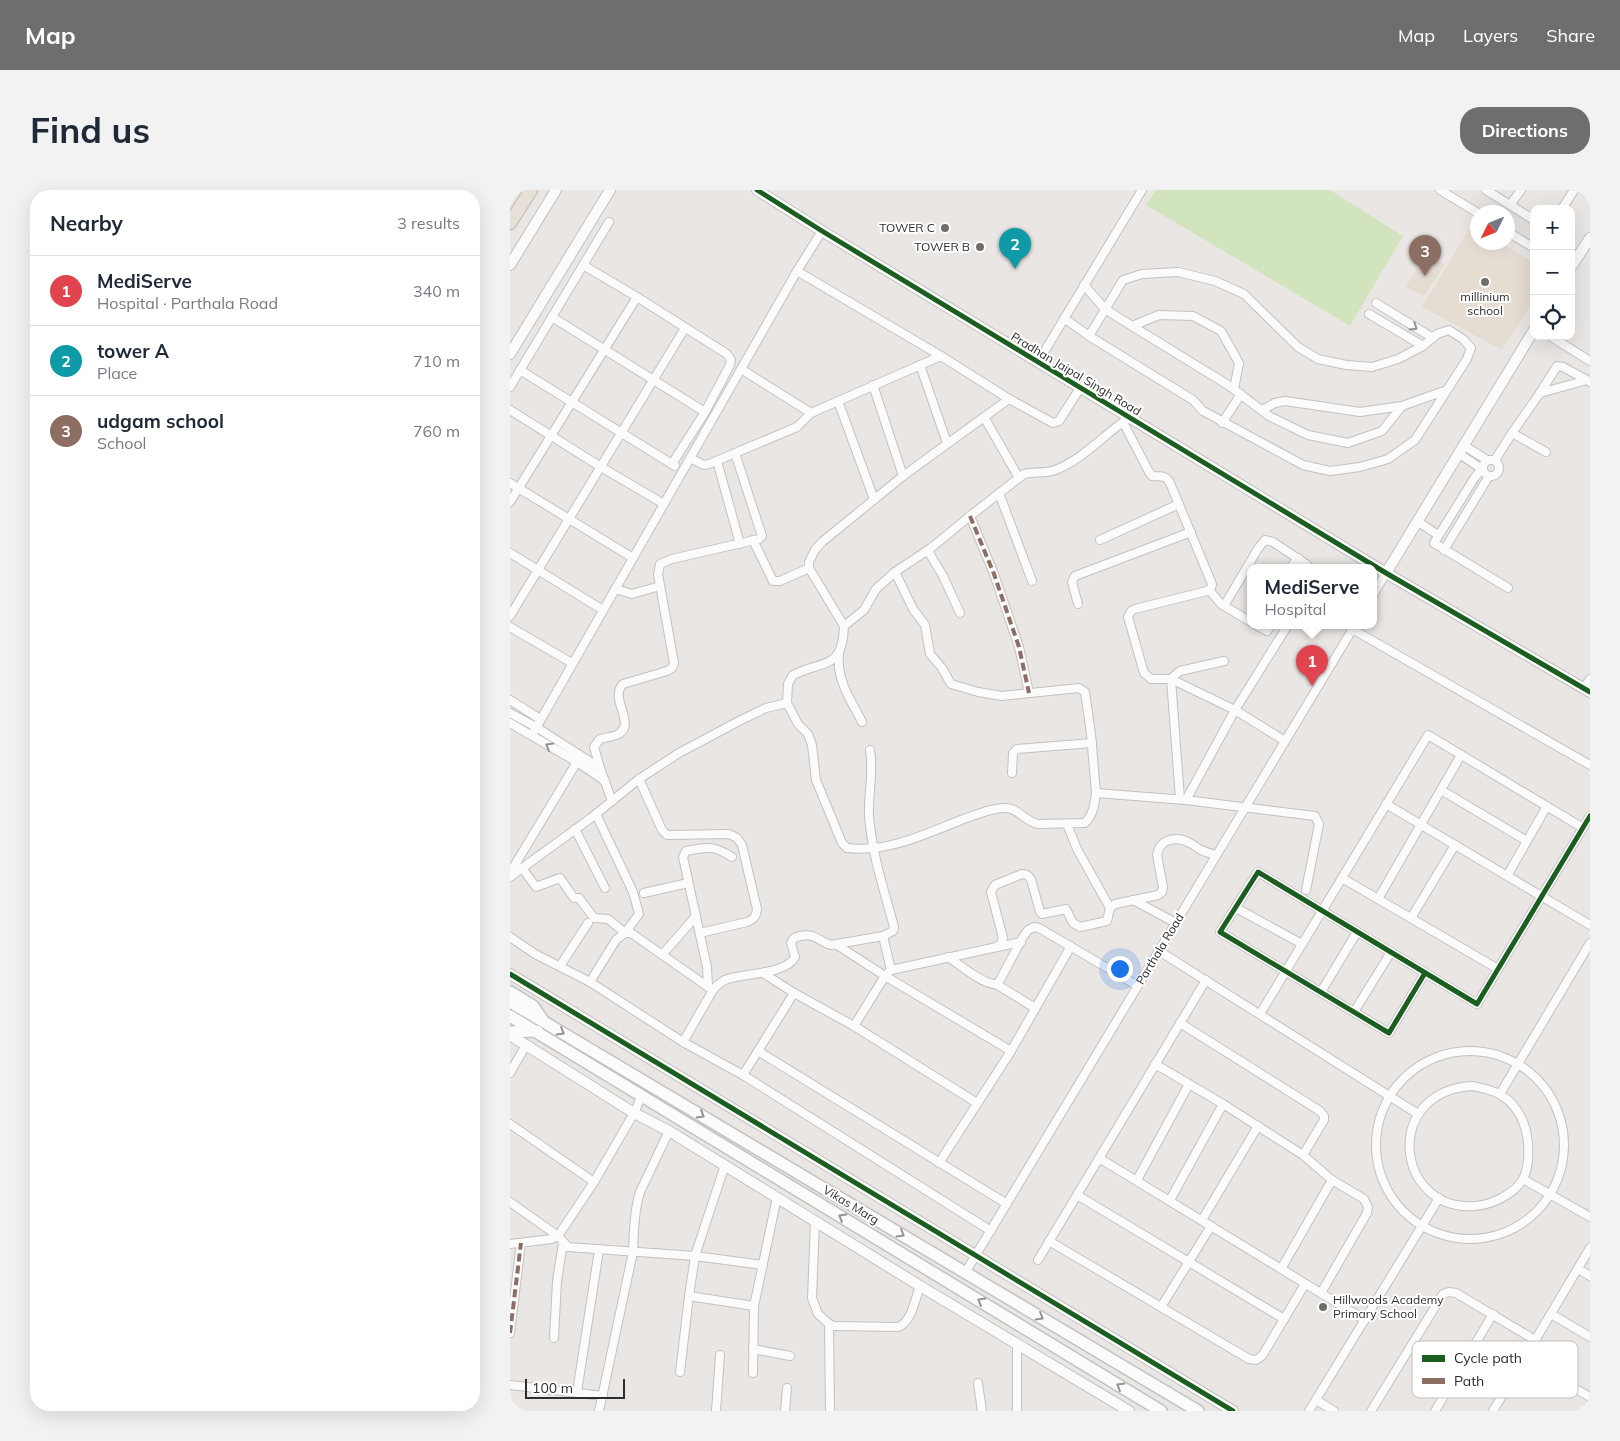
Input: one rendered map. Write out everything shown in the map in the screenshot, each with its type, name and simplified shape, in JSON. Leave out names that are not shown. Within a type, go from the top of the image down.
[{"type":"main road","points":[[510,223],[531,190]]},
{"type":"main road","name":"Vikas Marg","points":[[510,992],[534,1006],[540,1027],[642,1096],[1156,1410]]},
{"type":"main road","points":[[510,1002],[533,1015],[540,1027]]},
{"type":"main road","points":[[510,1016],[525,1025],[540,1027]]},
{"type":"main road","points":[[510,1034],[540,1027]]},
{"type":"main road","name":"Vikas Marg","points":[[540,1027],[966,1272],[1198,1411]]},
{"type":"street","points":[[510,264],[556,190]]},
{"type":"street","points":[[510,354],[610,190]]},
{"type":"street","name":"Pradhan Jaipal Singh Road","points":[[756,190],[1080,388],[1126,420],[1371,564]]},
{"type":"street","points":[[1038,362],[1142,190]]},
{"type":"street","points":[[1440,190],[1470,208]]},
{"type":"street","points":[[1486,190],[1510,205],[1521,190]]},
{"type":"street","points":[[1565,205],[1574,190]]},
{"type":"street","points":[[1515,208],[1530,218]]},
{"type":"street","points":[[510,387],[609,222]]},
{"type":"street","points":[[532,735],[797,271],[822,232]]},
{"type":"street","points":[[1515,236],[1530,246]]},
{"type":"street","points":[[1575,261],[1590,238]]},
{"type":"street","points":[[583,266],[637,296],[727,354],[731,360],[705,412],[672,464]]},
{"type":"street","points":[[797,271],[941,356],[1009,400],[1056,423],[1080,388]]},
{"type":"street","points":[[1064,318],[1089,336],[1193,400],[1203,411],[1222,423],[1303,465],[1330,471],[1360,467],[1388,459],[1415,440],[1468,359],[1471,348],[1463,339],[1449,330],[1437,334],[1423,346],[1398,359],[1372,367],[1346,365],[1318,359],[1298,347],[1244,294],[1216,281],[1178,272],[1142,274],[1123,280],[1089,336]]},
{"type":"street","points":[[1084,285],[1105,309],[1237,392],[1269,416],[1308,435],[1348,443],[1382,431],[1402,406]]},
{"type":"street","points":[[510,502],[637,296]]},
{"type":"street","points":[[1376,303],[1433,338]]},
{"type":"street","points":[[1369,314],[1423,346]]},
{"type":"street","points":[[1132,326],[1159,315],[1193,316],[1221,331],[1239,363],[1237,392],[1222,423]]},
{"type":"street","points":[[552,317],[705,412]]},
{"type":"street","points":[[510,616],[685,328]]},
{"type":"street","points":[[1377,588],[1530,337]]},
{"type":"street","points":[[1556,340],[1590,361]]},
{"type":"street","points":[[690,458],[704,465],[716,461],[797,427],[811,413],[941,356]]},
{"type":"street","points":[[920,365],[947,443]]},
{"type":"street","points":[[1508,588],[1434,543],[1474,477],[1482,469],[1482,466],[1491,460],[1512,433],[1557,366],[1589,381]]},
{"type":"street","points":[[741,369],[811,413]]},
{"type":"street","points":[[520,370],[683,471]]},
{"type":"street","points":[[1540,393],[1589,381]]},
{"type":"street","points":[[873,386],[904,476]]},
{"type":"street","points":[[1262,410],[1275,403],[1285,402],[1360,412],[1402,406],[1448,390]]},
{"type":"street","points":[[862,722],[840,676],[838,666],[839,653],[844,640],[844,626],[809,568],[809,562],[818,546],[874,499],[947,443],[1009,400]]},
{"type":"street","points":[[838,401],[874,499]]},
{"type":"street","points":[[510,410],[664,504]]},
{"type":"street","points":[[984,417],[1019,478]]},
{"type":"street","points":[[844,626],[864,610],[876,589],[895,572],[928,551],[1024,474],[1035,471],[1048,472],[1057,469],[1081,456],[1126,420],[1149,472],[1152,476],[1162,475],[1168,478],[1212,584],[1209,590],[1200,594],[1135,609],[1129,614],[1128,617],[1144,673],[1151,679],[1172,679],[1235,710],[1285,741]]},
{"type":"street","points":[[1512,433],[1546,452]]},
{"type":"street","points":[[1444,550],[1488,476],[1496,474],[1499,470],[1499,465],[1491,460],[1461,449]]},
{"type":"street","points":[[1461,449],[1488,476]]},
{"type":"street","points":[[612,800],[594,747],[600,739],[620,733],[624,728],[625,721],[618,694],[619,688],[623,684],[667,671],[672,668],[674,663],[660,586],[658,568],[660,564],[663,561],[759,539],[762,536],[735,453]]},
{"type":"street","points":[[716,461],[740,544]]},
{"type":"street","points":[[510,483],[633,558]]},
{"type":"street","points":[[999,493],[1032,580]]},
{"type":"street","points":[[1100,540],[1179,504]]},
{"type":"street","points":[[970,516],[994,574],[1016,638],[1029,693]]},
{"type":"street","points":[[1417,521],[1438,535]]},
{"type":"street","points":[[1078,604],[1072,582],[1075,576],[1191,532]]},
{"type":"street","points":[[752,540],[773,580],[780,581],[809,568]]},
{"type":"street","points":[[1249,564],[1265,540],[1273,542],[1305,564]]},
{"type":"street","points":[[928,551],[943,576],[960,612]]},
{"type":"street","points":[[510,553],[603,610]]},
{"type":"street","points":[[1294,564],[1298,558]]},
{"type":"street","points":[[1224,606],[1247,567]]},
{"type":"street","name":"Pradhan Jaipal Singh Road","points":[[1377,568],[1587,690]]},
{"type":"street","points":[[839,653],[832,660],[793,675],[788,684],[787,703],[798,724],[808,734],[812,745],[816,780],[842,843],[847,848],[873,848],[923,836],[985,811],[1005,808],[1011,808],[1031,823],[1038,824],[1085,823],[1091,817],[1094,810],[1096,793],[1085,692],[1082,689],[1058,689],[1002,696],[951,684],[942,668],[930,654],[925,625],[913,608],[895,572]]},
{"type":"street","points":[[615,589],[632,594],[660,586]]},
{"type":"street","points":[[1209,590],[1224,606],[1247,620]]},
{"type":"street","points":[[510,627],[572,663]]},
{"type":"street","points":[[1183,800],[1235,710],[1286,629]]},
{"type":"street","name":"Parthala Road","points":[[966,1272],[1353,629]]},
{"type":"street","points":[[1357,629],[1590,765]]},
{"type":"street","points":[[1183,800],[1172,679],[1174,674],[1180,671],[1224,661]]},
{"type":"street","points":[[1587,690],[1590,679]]},
{"type":"street","points":[[510,700],[540,719]]},
{"type":"street","points":[[510,877],[596,814],[639,779],[679,753],[766,708],[787,703]]},
{"type":"street","points":[[510,712],[600,768]]},
{"type":"street","points":[[511,725],[532,735],[605,781]]},
{"type":"street","points":[[1260,1014],[1428,735],[1583,828]]},
{"type":"street","points":[[1012,773],[1013,753],[1018,749],[1092,743]]},
{"type":"street","points":[[683,1042],[710,989],[726,980],[763,973],[792,962],[795,954],[791,943],[796,937],[815,936],[827,944],[837,945],[883,936],[893,931],[894,927],[873,848],[869,811],[872,765],[870,750]]},
{"type":"street","points":[[1378,899],[1462,755]]},
{"type":"street","points":[[510,873],[576,762]]},
{"type":"street","points":[[639,779],[662,830],[667,835],[729,834],[737,838],[742,845],[757,909],[756,916],[747,922],[700,933]]},
{"type":"street","points":[[1441,790],[1527,841]]},
{"type":"street","points":[[1096,793],[1183,800],[1245,808],[1262,808],[1315,816],[1319,824],[1306,890]]},
{"type":"street","points":[[1386,804],[1590,925]]},
{"type":"street","points":[[1507,876],[1547,806]]},
{"type":"street","points":[[590,982],[616,940],[625,933],[639,914],[633,892],[596,814]]},
{"type":"street","points":[[1425,973],[1389,1033],[1220,932],[1258,872],[1477,1004],[1590,816]]},
{"type":"street","points":[[1067,824],[1077,849],[1110,908]]},
{"type":"street","points":[[575,829],[605,888]]},
{"type":"street","points":[[996,984],[1028,930],[1035,927],[1042,914],[1066,909],[1073,923],[1080,927],[1107,921],[1110,908],[1115,904],[1158,895],[1162,892],[1163,887],[1157,854],[1162,843],[1170,839],[1177,839],[1188,842],[1200,850],[1216,856]]},
{"type":"street","points":[[1411,918],[1455,845]]},
{"type":"street","points":[[710,989],[683,857],[686,851],[709,846],[720,849],[732,857]]},
{"type":"street","points":[[522,868],[536,887],[560,878],[574,898],[579,898],[594,918],[608,919],[625,933],[631,933],[710,989]]},
{"type":"street","points":[[997,947],[1002,944],[1003,938],[992,892],[994,885],[1022,874],[1027,874],[1031,879],[1042,914]]},
{"type":"street","points":[[1342,878],[1498,970]]},
{"type":"street","points":[[644,893],[688,882]]},
{"type":"street","points":[[1133,900],[1176,923]]},
{"type":"street","points":[[1236,908],[1302,944]]},
{"type":"street","points":[[662,955],[696,916]]},
{"type":"street","points":[[560,966],[588,923]]},
{"type":"street","points":[[1035,927],[1072,946],[1138,986]]},
{"type":"street","points":[[1321,992],[1357,932]]},
{"type":"street","points":[[883,936],[891,970]]},
{"type":"street","points":[[510,937],[535,954],[590,982],[683,1042],[743,1076],[991,1231]]},
{"type":"street","points":[[854,1026],[885,976],[891,970],[1021,942]]},
{"type":"street","points":[[1500,1094],[1590,943]]},
{"type":"street","points":[[837,945],[885,976],[1011,1051]]},
{"type":"street","points":[[939,1163],[1011,1051],[1072,946]]},
{"type":"street","points":[[1159,951],[1418,1114]]},
{"type":"street","points":[[1354,1012],[1390,952]]},
{"type":"street","points":[[948,957],[983,980],[996,984],[1036,1008]]},
{"type":"street","points":[[763,973],[794,993],[854,1026],[977,1103]]},
{"type":"street","points":[[510,974],[1233,1411]]},
{"type":"street","points":[[1038,1260],[1206,980]]},
{"type":"street","points":[[743,1076],[794,993]]},
{"type":"street","points":[[1180,1023],[1320,1111],[1324,1116],[1324,1120],[1303,1155]]},
{"type":"street","points":[[510,1034],[634,1113],[669,1131],[920,1286],[1129,1411]]},
{"type":"street","points":[[510,1073],[526,1045]]},
{"type":"street","points":[[1467,1050],[1500,1055],[1518,1064],[1550,1094],[1563,1125],[1564,1157],[1552,1195],[1535,1214],[1508,1232],[1479,1239],[1449,1237],[1422,1226],[1399,1207],[1383,1182],[1376,1153],[1378,1123],[1388,1095],[1408,1073],[1436,1056],[1467,1050]]},
{"type":"street","points":[[758,1051],[1007,1204]]},
{"type":"street","points":[[1156,1064],[1303,1155],[1332,1180],[1364,1199],[1368,1207],[1367,1213],[1322,1293]]},
{"type":"street","points":[[1137,1180],[1189,1084]]},
{"type":"street","points":[[1458,1086],[1488,1089],[1500,1094],[1518,1111],[1527,1130],[1529,1147],[1527,1167],[1523,1179],[1512,1191],[1488,1204],[1475,1206],[1457,1205],[1439,1198],[1426,1189],[1416,1174],[1410,1158],[1409,1141],[1412,1126],[1418,1114],[1429,1100],[1444,1091],[1458,1086]]},
{"type":"street","points":[[510,1244],[558,1236],[594,1182],[642,1096]]},
{"type":"street","points":[[1170,1200],[1223,1104]]},
{"type":"street","points":[[510,1124],[594,1182]]},
{"type":"street","points":[[1202,1220],[1258,1126]]},
{"type":"street","points":[[598,1411],[603,1396],[633,1252],[634,1226],[640,1192],[669,1131]]},
{"type":"street","points":[[1099,1158],[1365,1320]]},
{"type":"street","points":[[680,1372],[695,1256],[725,1165]]},
{"type":"street","points":[[1523,1179],[1590,1217]]},
{"type":"street","points":[[1281,1268],[1332,1180]]},
{"type":"street","points":[[1077,1195],[1284,1319]]},
{"type":"street","points":[[753,1373],[754,1306],[777,1197]]},
{"type":"street","points":[[1309,1411],[1439,1198]]},
{"type":"street","points":[[510,1202],[558,1236],[568,1247],[695,1256],[762,1265]]},
{"type":"street","points":[[816,1222],[812,1298],[818,1314],[829,1324],[843,1327],[898,1328],[908,1320],[920,1286]]},
{"type":"street","points":[[1161,1307],[1212,1226]]},
{"type":"street","points":[[1049,1241],[1250,1360],[1256,1360],[1262,1356],[1305,1284]]},
{"type":"street","points":[[510,1333],[521,1243]]},
{"type":"street","points":[[554,1338],[557,1281],[563,1243]]},
{"type":"street","points":[[1415,1341],[1444,1294],[1450,1292],[1456,1293],[1535,1340],[1590,1248]]},
{"type":"street","points":[[577,1392],[599,1250]]},
{"type":"street","points":[[1578,1269],[1590,1276]]},
{"type":"street","points":[[689,1296],[754,1306]]},
{"type":"street","points":[[1477,1341],[1493,1314]]},
{"type":"street","points":[[1551,1314],[1590,1337]]},
{"type":"street","points":[[829,1324],[830,1411]]},
{"type":"street","points":[[1017,1344],[1017,1411]]},
{"type":"street","points":[[1371,1411],[1412,1345]]},
{"type":"street","points":[[753,1349],[790,1356]]},
{"type":"street","points":[[716,1411],[720,1355]]},
{"type":"street","points":[[978,1383],[982,1411]]},
{"type":"street","points":[[510,1385],[603,1396]]},
{"type":"street","points":[[785,1411],[787,1388]]},
{"type":"street","points":[[1578,1390],[1590,1397]]},
{"type":"street","points":[[1435,1411],[1443,1398]]},
{"type":"street","points":[[1493,1411],[1501,1398]]},
{"type":"street","points":[[1316,1400],[1334,1411]]},
{"type":"street","points":[[1588,1411],[1590,1407]]},
{"type":"shaded area","name":"millinium school","points":[[1470,228],[1470,250],[1513,250],[1530,260],[1530,307],[1502,350],[1422,307]]},
{"type":"shaded area","points":[[1423,258],[1432,259],[1445,265],[1424,296],[1406,287]]},
{"type":"green space","points":[[1156,190],[1330,190],[1403,236],[1350,326],[1146,205]]},
{"type":"marked path","points":[[970,516],[994,574],[1019,647],[1029,693]]},
{"type":"marked path","points":[[510,1333],[521,1243]]},
{"type":"cycle path","points":[[757,190],[1371,564]]},
{"type":"cycle path","points":[[1377,568],[1590,692]]},
{"type":"cycle path","points":[[1425,973],[1389,1033],[1220,932],[1258,872],[1477,1004],[1590,816]]},
{"type":"cycle path","points":[[510,974],[1233,1411]]},
{"type":"place","name":"TOWER C","points":[[945,228]]},
{"type":"place","name":"TOWER B","points":[[980,247]]},
{"type":"place","name":"tower A","points":[[1015,269]]},
{"type":"place","name":"udgam school","points":[[1425,276]]},
{"type":"place","name":"millinium school","points":[[1485,282]]},
{"type":"place","name":"MediServe","points":[[1312,686]]},
{"type":"place","name":"Hillwoods Academy Primary School","points":[[1323,1307]]}]
